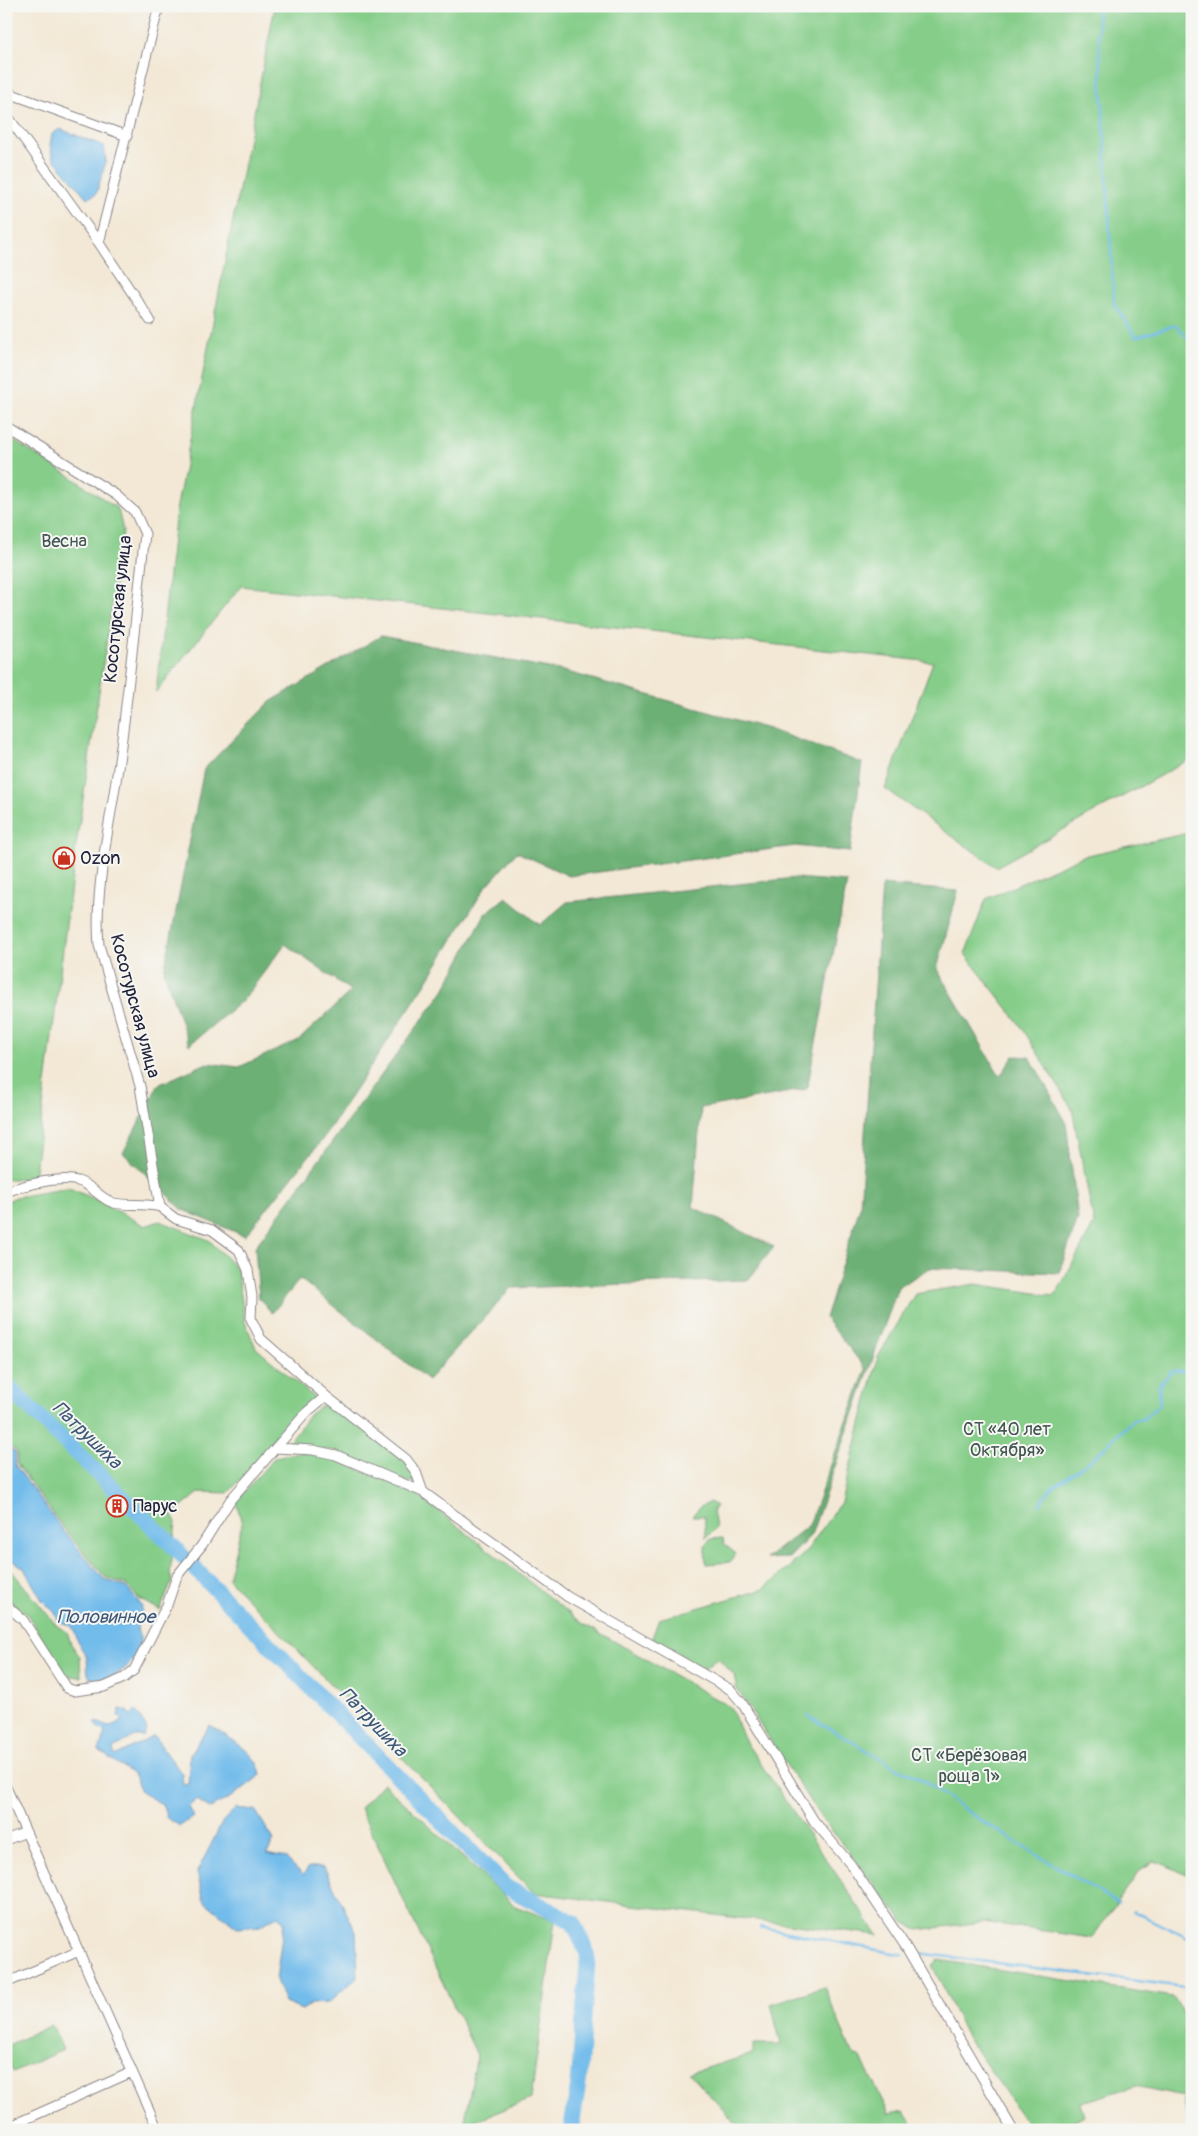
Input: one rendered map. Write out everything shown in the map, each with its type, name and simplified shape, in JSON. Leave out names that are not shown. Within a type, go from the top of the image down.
[{"type":"street","points":[[99,243],[159,6]]},
{"type":"street","points":[[6,92],[127,136]]},
{"type":"street","points":[[6,114],[99,243],[150,320]]},
{"type":"street","name":"Косотурская улица","points":[[6,426],[116,495],[135,512],[145,534],[97,927],[99,945],[140,1086],[160,1207]]},
{"type":"street","points":[[6,1192],[20,1186],[78,1180],[114,1203],[144,1203],[160,1207],[176,1219],[212,1230],[239,1250],[248,1270],[252,1296],[251,1318],[261,1340],[326,1396],[406,1459],[416,1472],[423,1492]]},
{"type":"street","points":[[6,1605],[23,1620],[67,1688],[83,1691],[104,1687],[124,1678],[134,1670],[168,1605],[177,1576],[194,1556],[231,1499],[307,1412],[326,1396]]},
{"type":"street","points":[[276,1448],[313,1450],[336,1455],[423,1492],[568,1597],[731,1690],[742,1703],[814,1821],[850,1865],[906,1947],[1013,2130]]},
{"type":"street","points":[[6,1787],[158,2130]]},
{"type":"street","points":[[6,1840],[26,1832]]},
{"type":"street","points":[[6,1983],[79,1951]]},
{"type":"street","points":[[6,2128],[132,2072]]},
{"type":"green space","points":[[275,6],[1192,6],[1192,758],[996,867],[885,789],[933,662],[241,586],[156,692],[176,511]]},
{"type":"green space","name":"Весна","points":[[6,436],[118,509],[123,531],[76,846],[34,1179],[6,1179]]},
{"type":"green space","points":[[381,636],[564,671],[769,729],[862,763],[850,852],[795,846],[569,876],[517,852],[484,889],[424,986],[322,1140],[245,1236],[183,1210],[123,1153],[158,1085],[207,1063],[239,1067],[299,1040],[351,991],[285,944],[244,999],[189,1045],[164,972],[204,769],[270,702]]},
{"type":"green space","points":[[1192,803],[1192,1876],[1155,1861],[1141,1869],[1092,1938],[983,1922],[918,1930],[904,1922],[817,1812],[737,1689],[734,1675],[718,1658],[704,1669],[652,1638],[659,1619],[764,1589],[805,1553],[841,1502],[878,1357],[915,1294],[975,1284],[1055,1296],[1094,1224],[1072,1109],[1021,1026],[965,954],[986,899],[1083,856],[1189,833],[1188,806]]},
{"type":"green space","points":[[796,878],[847,882],[807,1089],[701,1108],[693,1207],[774,1247],[748,1280],[511,1288],[428,1380],[300,1279],[272,1313],[259,1298],[255,1247],[444,990],[485,914],[506,897],[540,925],[567,902]]},
{"type":"green space","points":[[882,885],[958,891],[937,969],[1000,1076],[1014,1056],[1030,1057],[1066,1122],[1078,1219],[1059,1273],[930,1268],[898,1287],[811,1535],[789,1558],[766,1559],[809,1525],[866,1369],[825,1318],[860,1207]]},
{"type":"green space","points":[[69,1188],[99,1201],[145,1226],[160,1221],[209,1240],[237,1269],[245,1322],[256,1348],[315,1398],[228,1493],[200,1492],[172,1515],[176,1522],[170,1573],[172,1582],[160,1610],[138,1598],[127,1585],[105,1577],[65,1530],[17,1464],[17,1451],[6,1444],[6,1374],[12,1375],[6,1369],[6,1202],[16,1197]]},
{"type":"green space","points":[[322,1405],[332,1405],[407,1463],[414,1474],[416,1482],[408,1482],[335,1451],[286,1446],[310,1414]]},
{"type":"green space","points":[[299,1452],[328,1457],[414,1492],[582,1623],[730,1707],[747,1744],[878,1935],[534,1893],[228,1579],[242,1524],[236,1501],[275,1457]]},
{"type":"green space","points":[[710,1502],[716,1506],[713,1510],[716,1528],[706,1538],[704,1516],[692,1516],[700,1507]]},
{"type":"green space","points":[[723,1538],[724,1544],[736,1554],[730,1562],[706,1564],[705,1546],[710,1539]]},
{"type":"green space","points":[[6,1564],[57,1626],[67,1632],[71,1644],[80,1657],[81,1677],[66,1676],[27,1614],[6,1600]]},
{"type":"green space","points":[[383,1783],[515,1906],[555,1921],[531,2099],[464,2125],[477,2055],[360,1808]]},
{"type":"green space","points":[[938,1960],[1173,1997],[1184,2016],[1192,2017],[1192,2130],[1189,2130],[1183,2096],[1135,2086],[1080,2103],[1084,2116],[1068,2125],[1065,2130],[1032,2130],[968,2039],[932,1965]]},
{"type":"green space","points":[[824,1987],[853,2055],[861,2058],[889,2114],[903,2111],[916,2130],[742,2130],[689,2073],[753,2054],[753,2044],[781,2044],[771,2004]]},
{"type":"green space","points":[[52,2025],[63,2050],[13,2072],[6,2057],[6,2046]]},
{"type":"water","points":[[60,129],[104,146],[106,162],[96,194],[87,198],[53,158],[50,145],[52,134]]},
{"type":"water","name":"Половинное","points":[[6,1446],[15,1452],[15,1465],[65,1533],[104,1579],[126,1587],[142,1606],[137,1626],[140,1639],[135,1657],[123,1670],[115,1675],[99,1679],[90,1678],[86,1656],[74,1629],[65,1623],[59,1622],[55,1613],[42,1600],[23,1567],[6,1557]]},
{"type":"water","points":[[120,1709],[127,1711],[130,1715],[136,1711],[147,1729],[144,1736],[134,1736],[113,1749],[115,1756],[154,1736],[182,1774],[183,1785],[188,1784],[190,1754],[210,1725],[248,1752],[259,1767],[261,1775],[233,1796],[210,1808],[196,1800],[188,1807],[193,1817],[180,1826],[167,1818],[162,1804],[142,1793],[133,1774],[99,1751],[105,1732],[96,1726],[96,1721],[108,1727],[122,1721],[118,1715]]},
{"type":"water","points":[[236,1808],[255,1810],[274,1840],[267,1854],[286,1858],[303,1875],[309,1867],[324,1867],[356,1932],[358,1977],[328,2003],[311,2004],[302,2010],[285,2003],[276,1980],[284,1921],[277,1916],[260,1926],[237,1928],[204,1901],[197,1872],[223,1821]]},
{"type":"waterway","points":[[1097,6],[1114,304],[1136,337],[1176,325],[1192,343]]},
{"type":"waterway","points":[[1039,1505],[1051,1488],[1090,1461],[1133,1420],[1143,1419],[1160,1404],[1159,1385],[1172,1371],[1188,1371],[1192,1366]]},
{"type":"waterway","name":"Патрушиха","points":[[6,1385],[167,1540],[506,1887],[573,1922],[588,1955],[579,2080],[571,2130]]},
{"type":"waterway","points":[[808,1716],[926,1783],[1004,1835],[1118,1903]]},
{"type":"waterway","points":[[1133,1911],[1192,1940]]},
{"type":"waterway","points":[[761,1927],[903,1955]]},
{"type":"waterway","points":[[918,1953],[1192,1988]]},
{"type":"place","name":"Ozon","points":[[64,858]]},
{"type":"place","name":"Парус","points":[[117,1506]]},
{"type":"park label","name":"СТ «40 лет Октября»","points":[[1007,1439]]},
{"type":"park label","name":"СТ «Берёзовая роща 1»","points":[[969,1765]]}]
